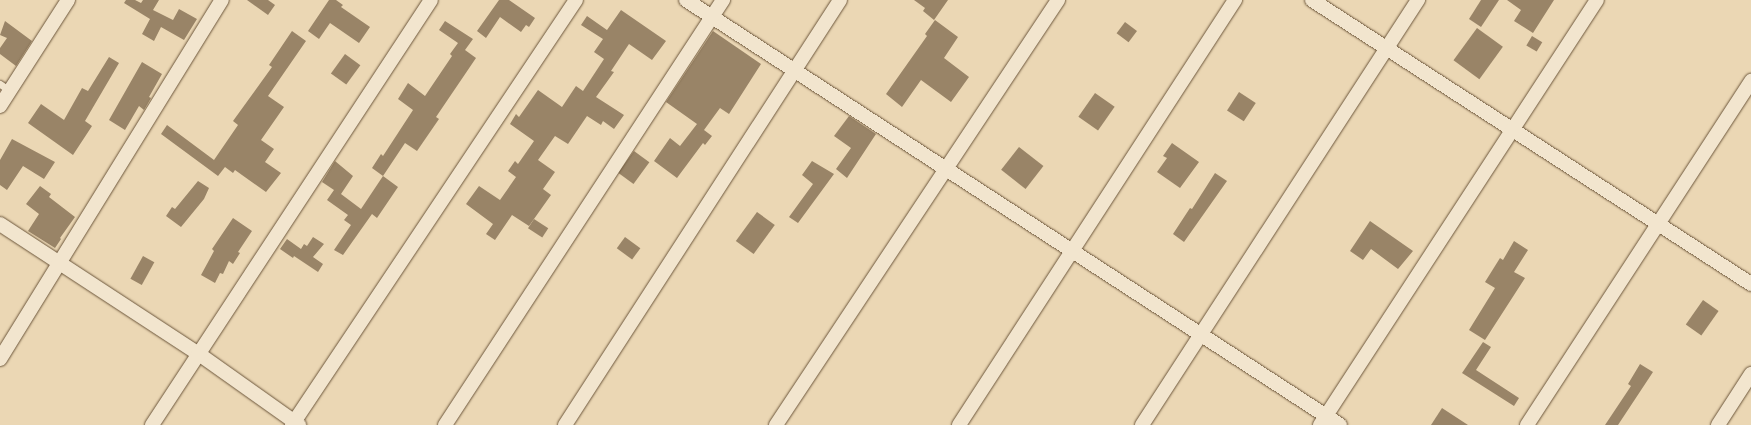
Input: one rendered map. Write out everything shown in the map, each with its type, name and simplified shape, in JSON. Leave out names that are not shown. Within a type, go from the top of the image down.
[{"type":"street","points":[[0,106],[5,87],[68,0]]},
{"type":"street","points":[[0,359],[222,0]]},
{"type":"street","points":[[152,425],[431,0]]},
{"type":"street","points":[[0,224],[59,264],[199,354],[295,424],[576,0]]},
{"type":"street","points":[[686,0],[1200,334],[1323,421],[1340,425]]},
{"type":"street","points":[[445,425],[723,0]]},
{"type":"street","points":[[565,425],[840,0]]},
{"type":"street","points":[[776,425],[1058,0]]},
{"type":"street","points":[[959,425],[1235,0]]},
{"type":"street","points":[[1312,0],[1751,284]]},
{"type":"street","points":[[1142,425],[1418,0]]},
{"type":"street","points":[[1323,421],[1598,0]]},
{"type":"street","points":[[1527,425],[1751,81]]},
{"type":"street","points":[[1718,425],[1751,374]]},
{"type":"building","points":[[126,0],[135,0],[141,3],[143,0],[159,0],[153,10],[173,20],[179,9],[197,19],[184,40],[161,27],[154,41],[142,34],[150,19],[124,3]]},
{"type":"building","points":[[247,0],[268,0],[275,5],[268,15]]},
{"type":"building","points":[[329,0],[336,0],[343,5],[341,7],[370,27],[359,43],[330,23],[319,39],[308,31]]},
{"type":"building","points":[[499,0],[509,0],[535,18],[529,27],[526,25],[521,32],[500,17],[486,38],[477,31]]},
{"type":"building","points":[[914,0],[948,0],[934,20],[923,11],[925,8]]},
{"type":"building","points":[[1481,0],[1499,0],[1481,27],[1469,19]]},
{"type":"building","points":[[1507,0],[1554,0],[1533,33],[1514,21],[1521,10]]},
{"type":"building","points":[[621,10],[666,41],[652,60],[629,44],[611,71],[614,72],[596,97],[624,115],[614,129],[603,121],[601,125],[587,116],[568,144],[555,136],[538,160],[555,172],[543,189],[551,195],[529,226],[512,215],[495,240],[486,234],[493,224],[466,204],[479,186],[500,200],[516,177],[508,171],[515,161],[518,164],[534,141],[510,124],[516,114],[519,117],[538,90],[562,107],[576,86],[583,91],[604,59],[594,52],[603,39],[581,25],[587,16],[607,30]]},
{"type":"building","points":[[935,20],[958,37],[944,58],[969,77],[951,102],[921,80],[902,107],[886,94],[927,36],[925,34]]},
{"type":"building","points":[[5,21],[32,41],[16,66],[0,54],[0,48],[7,38],[0,35]]},
{"type":"building","points":[[445,21],[473,39],[465,50],[476,58],[436,117],[439,119],[417,151],[405,143],[383,176],[372,168],[381,154],[383,156],[413,110],[398,99],[408,83],[425,96],[452,56],[450,54],[458,43],[439,30]]},
{"type":"building","points":[[1125,22],[1137,31],[1129,42],[1117,33]]},
{"type":"building","points":[[1477,28],[1503,47],[1479,79],[1453,60]]},
{"type":"building","points":[[292,31],[306,41],[268,96],[284,107],[261,140],[274,149],[265,162],[281,173],[266,192],[235,170],[233,173],[225,167],[218,176],[161,134],[167,125],[214,160],[238,125],[233,121],[272,67],[269,65]]},
{"type":"building","points":[[713,31],[761,64],[729,114],[720,108],[704,130],[712,136],[705,145],[703,143],[677,178],[654,161],[670,138],[680,146],[697,124],[666,102]]},
{"type":"building","points":[[1532,36],[1542,42],[1537,52],[1526,45]]},
{"type":"building","points":[[345,54],[360,65],[346,85],[331,73]]},
{"type":"building","points":[[109,57],[119,63],[85,121],[92,126],[73,155],[28,123],[41,104],[64,120],[82,88],[88,91]]},
{"type":"building","points":[[142,62],[162,74],[149,97],[151,98],[144,110],[139,106],[125,130],[109,120]]},
{"type":"building","points":[[1239,92],[1256,103],[1244,121],[1227,110]]},
{"type":"building","points":[[1095,93],[1115,107],[1098,131],[1078,117]]},
{"type":"building","points":[[849,116],[876,134],[847,178],[836,169],[851,148],[834,136]]},
{"type":"building","points":[[12,139],[55,162],[44,179],[23,166],[7,190],[0,185],[0,160]]},
{"type":"building","points":[[1172,143],[1199,162],[1180,188],[1157,172],[1167,158],[1163,156]]},
{"type":"building","points":[[1019,147],[1043,166],[1026,189],[1001,170]]},
{"type":"building","points":[[634,151],[649,162],[634,184],[618,173]]},
{"type":"building","points":[[335,161],[353,176],[341,194],[361,209],[383,176],[398,187],[377,218],[372,214],[343,255],[334,250],[351,225],[344,220],[348,215],[327,200],[334,190],[322,182]]},
{"type":"building","points":[[812,161],[834,174],[798,223],[789,217],[813,184],[802,175]]},
{"type":"building","points":[[1215,173],[1227,181],[1184,242],[1173,234],[1190,208],[1192,209]]},
{"type":"building","points":[[198,181],[209,188],[204,199],[181,227],[166,216],[172,207],[175,209]]},
{"type":"building","points":[[40,186],[51,194],[49,197],[75,217],[60,238],[61,239],[55,248],[28,231],[39,214],[26,204]]},
{"type":"building","points":[[757,212],[775,225],[754,254],[736,241]]},
{"type":"building","points":[[233,218],[252,231],[238,252],[240,253],[233,264],[229,261],[223,274],[220,273],[215,283],[201,275],[214,251],[212,249]]},
{"type":"building","points":[[534,219],[548,228],[542,237],[528,228]]},
{"type":"building","points":[[1370,221],[1413,251],[1398,269],[1371,249],[1363,260],[1350,251]]},
{"type":"building","points":[[313,237],[324,244],[313,257],[323,264],[318,272],[294,256],[293,258],[280,249],[287,239],[301,249],[304,244],[307,246]]},
{"type":"building","points":[[625,237],[640,248],[632,259],[617,248]]},
{"type":"building","points":[[1514,241],[1528,250],[1514,272],[1525,278],[1485,340],[1469,330],[1495,288],[1485,282],[1500,258],[1503,260]]},
{"type":"building","points":[[143,256],[154,262],[142,285],[130,279]]},
{"type":"building","points":[[1703,300],[1719,311],[1701,335],[1686,325]]},
{"type":"building","points":[[1483,342],[1491,347],[1476,370],[1519,398],[1514,406],[1462,373]]},
{"type":"building","points":[[1640,364],[1653,372],[1618,425],[1605,425],[1631,386],[1628,384]]},
{"type":"building","points":[[1442,408],[1468,425],[1431,425]]}]
